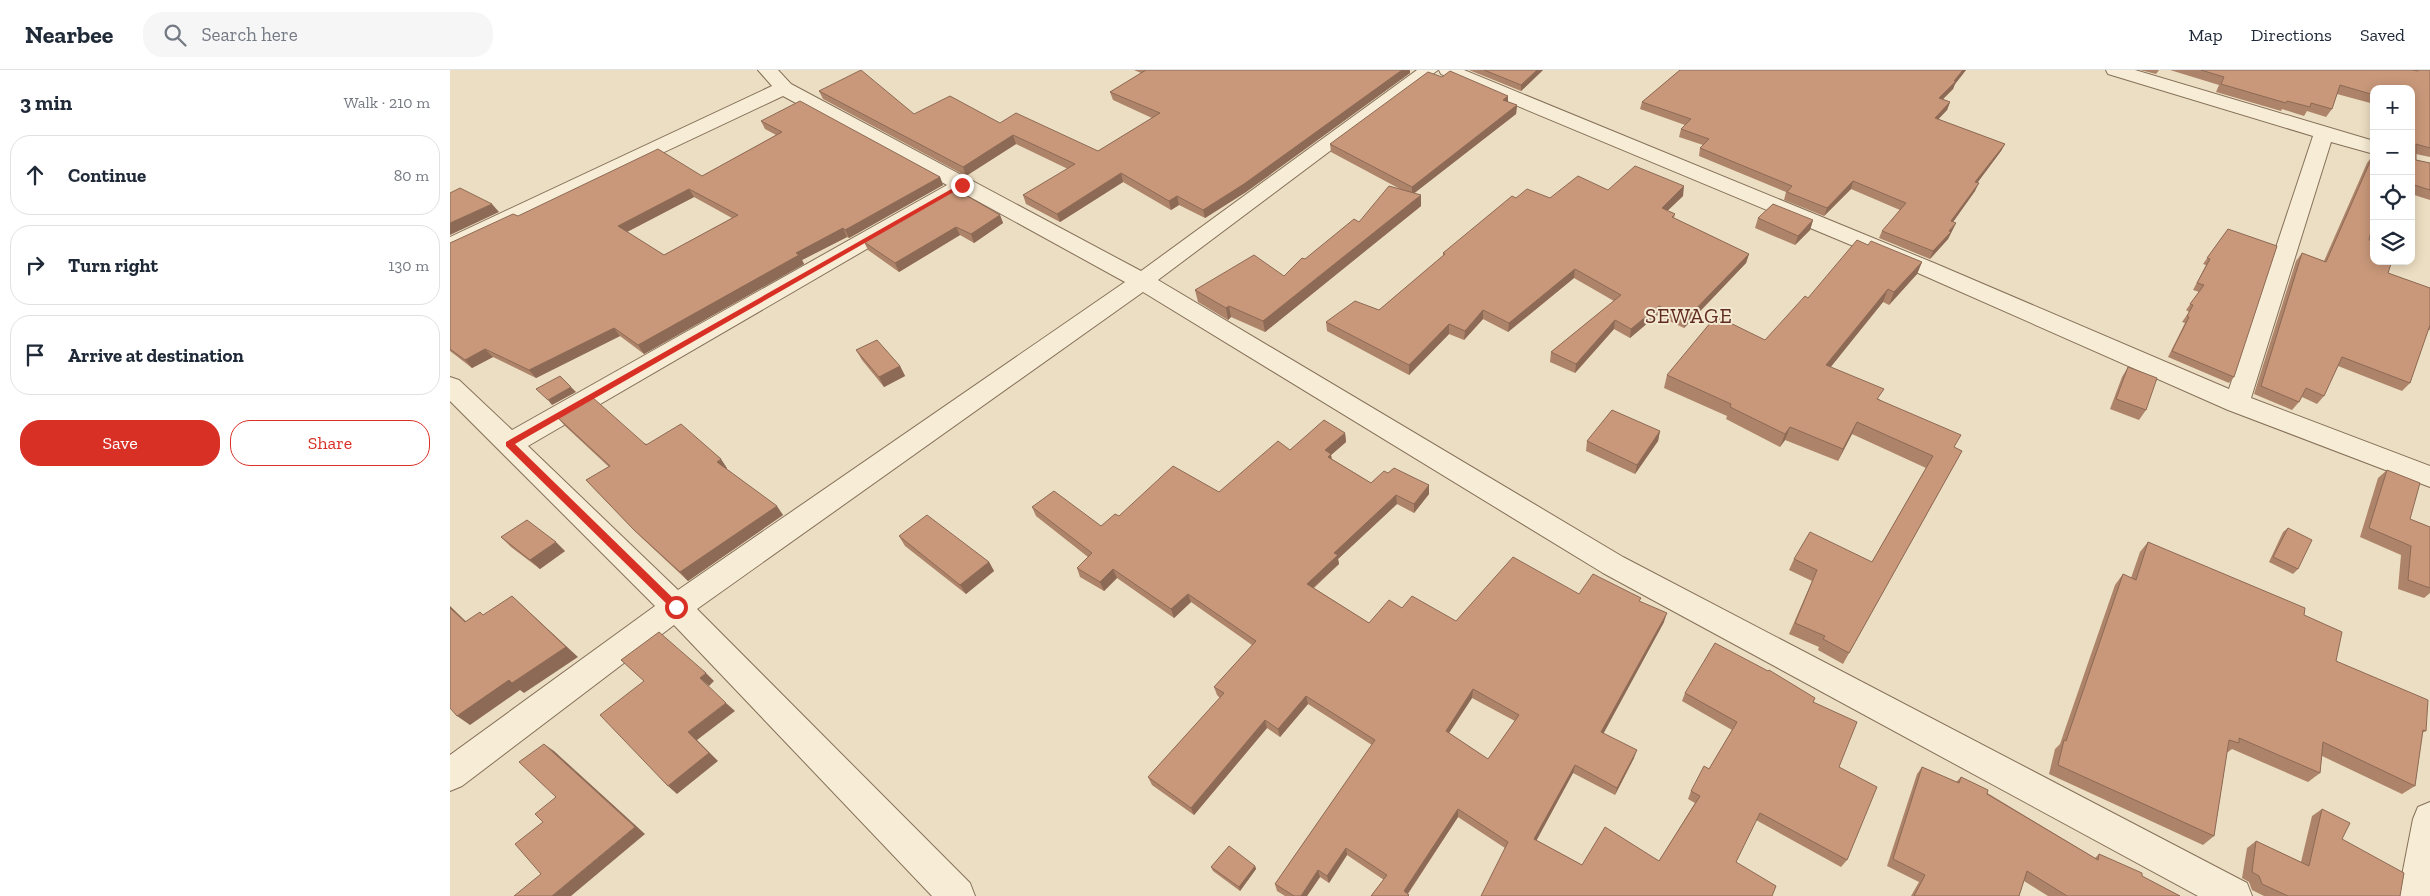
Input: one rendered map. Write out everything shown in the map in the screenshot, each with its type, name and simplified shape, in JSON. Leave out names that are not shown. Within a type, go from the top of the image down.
[{"type":"street","points":[[450,775],[676,607],[1142,281],[1429,70]]},
{"type":"street","points":[[1448,70],[1916,264],[2237,403],[2430,477]]},
{"type":"street","points":[[2115,70],[2370,147]]},
{"type":"street","points":[[450,246],[643,153],[775,79],[962,185],[1142,281],[1613,565],[2234,896]]},
{"type":"street","points":[[2237,403],[2324,132]]},
{"type":"street","points":[[509,444],[962,185]]},
{"type":"street","points":[[450,386],[676,607],[957,896]]},
{"type":"street","points":[[2416,896],[2430,819]]},
{"type":"building","points":[[861,70],[914,114],[950,96],[1000,123],[1016,113],[1098,151],[1160,113],[1110,92],[1146,70],[1402,70],[1244,184],[1203,210],[1177,196],[1169,201],[1121,173],[1057,214],[1023,195],[1075,164],[1013,135],[963,167],[819,91]]},
{"type":"building","points":[[1484,70],[1537,70],[1521,85]]},
{"type":"building","points":[[1680,70],[1963,70],[1954,81],[1956,81],[1939,98],[1950,102],[1935,118],[2005,144],[1975,182],[1979,183],[1951,221],[1956,223],[1949,231],[1951,232],[1933,251],[1882,231],[1906,203],[1853,181],[1827,208],[1787,192],[1792,186],[1700,148],[1709,139],[1681,129],[1691,119],[1642,102]]},
{"type":"building","points":[[2201,70],[2430,70],[2430,148],[2416,144],[2416,160],[2430,163],[2430,190],[2415,185],[2415,85],[2370,85],[2370,94],[2340,85],[2332,109],[2311,103],[2310,107],[2287,101],[2286,103],[2221,84],[2224,77]]},
{"type":"building","points":[[1450,71],[1508,96],[1503,100],[1517,105],[1412,187],[1330,144],[1428,72],[1442,77]]},
{"type":"building","points":[[800,101],[940,177],[845,230],[843,228],[796,253],[799,255],[638,345],[614,328],[529,370],[485,349],[465,360],[450,349],[450,243],[513,214],[518,216],[658,149],[702,176],[782,132],[761,121]],"holes":[[[689,189],[738,215],[664,255],[618,226]]]},
{"type":"building","points":[[2370,162],[2370,265],[2391,265],[2388,273],[2430,288],[2430,325],[2410,383],[2342,357],[2324,396],[2306,388],[2299,402],[2261,386],[2302,253],[2326,262]]},
{"type":"building","points":[[1635,166],[1684,186],[1662,208],[1675,214],[1672,217],[1749,254],[1686,319],[1659,306],[1631,329],[1615,320],[1576,364],[1551,352],[1621,295],[1575,269],[1509,323],[1483,310],[1465,331],[1449,324],[1409,365],[1326,322],[1355,301],[1379,310],[1445,254],[1443,253],[1512,196],[1516,198],[1527,189],[1550,198],[1578,176],[1608,190]]},
{"type":"building","points":[[1389,186],[1421,195],[1263,321],[1229,306],[1226,308],[1195,290],[1254,255],[1284,276],[1302,258],[1305,259],[1354,219],[1359,222]]},
{"type":"building","points":[[460,188],[492,204],[450,223],[450,193]]},
{"type":"building","points":[[955,189],[1000,215],[971,234],[956,227],[895,263],[864,242]]},
{"type":"building","points":[[1773,204],[1813,220],[1798,236],[1758,218]]},
{"type":"building","points":[[2228,229],[2277,246],[2234,377],[2172,351],[2189,317],[2187,316],[2193,305],[2190,304],[2204,285],[2197,283],[2210,259],[2207,258]]},
{"type":"building","points":[[1857,240],[1868,245],[1871,241],[1922,262],[1894,292],[1888,289],[1826,365],[1884,389],[1877,399],[1961,435],[1954,447],[1962,451],[1849,653],[1823,639],[1825,636],[1795,623],[1817,570],[1794,559],[1810,532],[1872,562],[1933,456],[1857,422],[1843,449],[1790,427],[1785,434],[1730,407],[1731,404],[1667,375],[1716,316],[1765,340],[1805,296],[1808,298]]},
{"type":"building","points":[[877,340],[900,366],[879,377],[856,350]]},
{"type":"building","points":[[2128,367],[2157,378],[2146,410],[2116,399]]},
{"type":"building","points":[[560,376],[571,387],[548,400],[536,389]]},
{"type":"building","points":[[592,397],[646,445],[681,424],[721,459],[717,462],[777,506],[680,572],[634,530],[586,480],[610,466],[557,417]]},
{"type":"building","points":[[1612,410],[1660,431],[1637,465],[1587,441]]},
{"type":"building","points":[[1324,420],[1345,433],[1325,450],[1331,454],[1328,457],[1371,483],[1384,471],[1388,473],[1394,468],[1429,485],[1414,504],[1396,495],[1334,553],[1338,555],[1307,584],[1369,623],[1389,600],[1402,608],[1412,596],[1456,621],[1513,557],[1579,594],[1593,574],[1641,598],[1639,601],[1667,613],[1601,732],[1637,750],[1617,788],[1575,765],[1534,839],[1582,865],[1605,827],[1659,861],[1700,796],[1691,791],[1704,766],[1709,769],[1737,722],[1685,693],[1715,643],[1769,670],[1815,698],[1813,702],[1857,722],[1839,767],[1877,787],[1847,860],[1760,813],[1736,862],[1776,886],[1772,896],[1481,896],[1508,842],[1458,809],[1404,891],[1408,896],[1371,896],[1387,875],[1346,848],[1327,876],[1318,870],[1301,896],[1294,896],[1275,884],[1375,740],[1306,696],[1278,729],[1265,720],[1191,808],[1148,777],[1224,693],[1214,687],[1256,641],[1188,594],[1171,609],[1113,569],[1100,582],[1077,568],[1092,553],[1032,507],[1054,491],[1101,526],[1115,514],[1119,516],[1173,466],[1219,492],[1278,441],[1290,450]],"holes":[[[1473,689],[1519,715],[1488,759],[1446,731]]]},
{"type":"building","points":[[2387,470],[2420,483],[2410,519],[2430,527],[2430,588],[2408,580],[2411,546],[2369,528]]},
{"type":"building","points":[[927,515],[989,562],[960,585],[899,536]]},
{"type":"building","points":[[527,520],[556,542],[530,560],[501,537]]},
{"type":"building","points":[[2288,528],[2312,540],[2298,569],[2273,557]]},
{"type":"building","points":[[2148,542],[2305,608],[2304,615],[2342,632],[2336,661],[2428,700],[2426,731],[2423,730],[2415,786],[2323,742],[2320,773],[2239,738],[2239,743],[2229,740],[2214,836],[2058,765],[2064,740],[2066,741],[2123,574],[2136,580]]},
{"type":"building","points":[[512,596],[566,647],[512,683],[509,680],[457,716],[450,708],[450,608],[465,622],[480,612],[483,615]]},
{"type":"building","points":[[659,632],[706,673],[700,678],[726,703],[688,732],[709,753],[668,786],[600,715],[644,681],[621,660]]},
{"type":"building","points":[[544,744],[635,827],[552,896],[514,896],[541,874],[515,844],[543,822],[535,814],[556,797],[519,762]]},
{"type":"building","points":[[1922,767],[1959,783],[1961,777],[1988,790],[1987,794],[2098,860],[2099,854],[2142,873],[2142,876],[2180,896],[2067,896],[2027,871],[2019,896],[1914,896],[1925,875],[1893,859]]},
{"type":"building","points":[[2322,809],[2350,823],[2342,839],[2404,873],[2400,896],[2288,896],[2262,884],[2259,876],[2252,872],[2256,841],[2309,866]]},
{"type":"building","points":[[1229,846],[1255,866],[1239,887],[1211,867]]},
{"type":"district","name":"SEWAGE","points":[[1689,316]]},
{"type":"route","points":[[676,607],[509,444],[962,185]]}]
